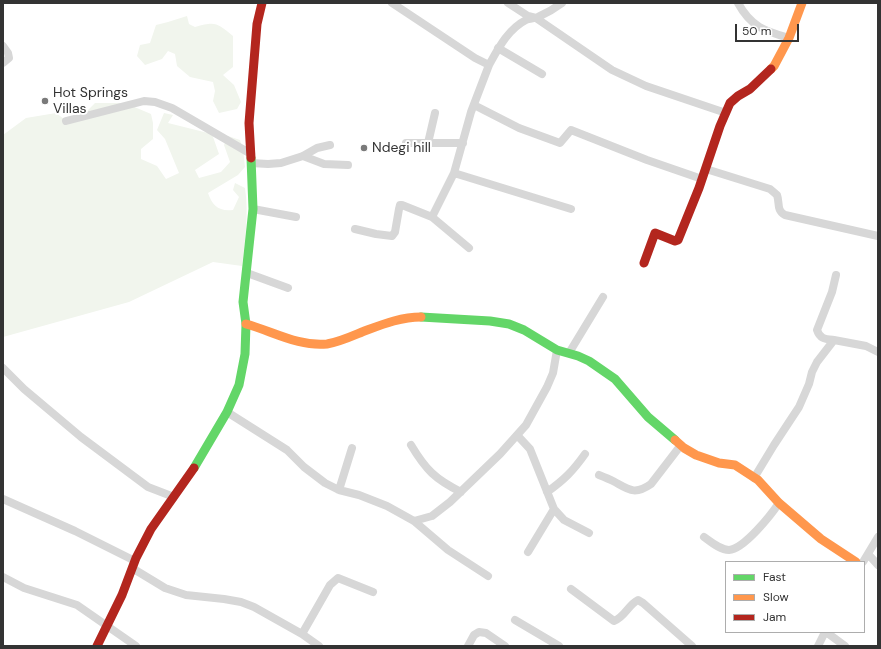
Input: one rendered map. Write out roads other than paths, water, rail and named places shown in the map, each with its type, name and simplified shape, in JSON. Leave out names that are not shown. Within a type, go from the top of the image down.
[{"type":"street","points":[[97,646],[122,595],[151,529],[201,458],[227,412],[239,385],[245,354],[246,324],[244,302],[253,208],[249,123],[252,70],[257,24],[262,3]]},
{"type":"street","points":[[392,3],[475,58],[489,65]]},
{"type":"street","points":[[508,3],[528,16],[536,18],[612,70],[646,86],[726,113]]},
{"type":"street","points":[[432,217],[454,173],[474,105],[489,65],[498,48],[516,27],[527,19],[536,18],[550,12],[562,3]]},
{"type":"street","points":[[738,3],[745,15],[756,25],[770,32],[789,38]]},
{"type":"street","points":[[644,263],[655,233],[675,241],[678,240],[730,104],[774,66],[789,38],[802,3]]},
{"type":"street","points":[[3,46],[8,53],[9,58],[3,64]]},
{"type":"street","points":[[498,48],[542,74]]},
{"type":"street","points":[[66,121],[144,101],[155,102],[172,108],[251,159],[268,164],[281,163],[303,156],[317,148],[330,145]]},
{"type":"street","points":[[474,105],[519,128],[560,143],[571,130],[647,160],[702,179]]},
{"type":"street","points":[[428,143],[436,113]]},
{"type":"street","points":[[406,143],[463,143]]},
{"type":"street","points":[[303,156],[324,164],[348,165]]},
{"type":"street","points":[[706,169],[770,190],[777,195],[780,212],[785,215],[878,236]]},
{"type":"street","points":[[454,173],[571,209]]},
{"type":"street","points":[[355,229],[392,236],[398,209],[400,205],[402,205],[432,217],[469,248]]},
{"type":"street","points":[[253,208],[296,217]]},
{"type":"street","points":[[247,273],[288,288]]},
{"type":"street","points":[[836,275],[832,292],[817,330],[819,334],[823,339],[866,346],[878,352]]},
{"type":"street","points":[[569,353],[603,296]]},
{"type":"street","points":[[246,324],[262,328],[296,341],[310,344],[326,344],[340,341],[374,327],[407,317],[438,317],[509,324],[544,340],[557,350],[569,353],[589,362],[615,379],[636,401],[648,418],[681,445],[696,455],[719,463],[734,466],[754,478],[779,503],[821,539],[854,561]]},
{"type":"street","points":[[754,478],[799,407],[817,362],[834,340]]},
{"type":"street","points":[[414,521],[432,516],[461,492],[526,425],[553,373],[557,350]]},
{"type":"street","points":[[3,368],[24,389],[81,437],[148,487],[174,497]]},
{"type":"street","points":[[227,412],[287,450],[304,467],[325,483],[339,490],[359,495],[387,506],[414,521],[448,550],[488,576]]},
{"type":"street","points":[[517,435],[530,449],[554,509],[564,520],[589,533]]},
{"type":"street","points":[[411,445],[429,472],[448,486],[461,492]]},
{"type":"street","points":[[599,475],[627,489],[637,491],[644,489],[651,484],[681,445]]},
{"type":"street","points":[[339,490],[352,448]]},
{"type":"street","points":[[547,492],[564,481],[585,454]]},
{"type":"street","points":[[3,499],[75,531],[134,565],[165,588],[186,595],[241,602],[254,607],[302,634],[319,646]]},
{"type":"street","points":[[704,537],[725,549],[731,550],[756,532],[779,503]]},
{"type":"street","points":[[528,552],[554,509]]},
{"type":"street","points":[[864,561],[878,537]]},
{"type":"street","points":[[868,554],[878,565]]},
{"type":"street","points":[[3,577],[24,588],[77,605],[136,646]]},
{"type":"street","points":[[302,634],[330,586],[338,578],[373,592]]},
{"type":"street","points":[[571,589],[614,621],[620,619],[634,602],[638,600],[692,646]]},
{"type":"street","points":[[515,620],[559,646]]},
{"type":"street","points":[[468,646],[474,635],[479,632],[486,633],[505,646]]},
{"type":"street","points":[[818,646],[824,633]]},
{"type":"street","points":[[826,633],[845,646]]},
{"type":"place","name":"Hot Springs Villas","points":[[45,101]]},
{"type":"place","name":"Ndegi hill","points":[[364,148]]}]
